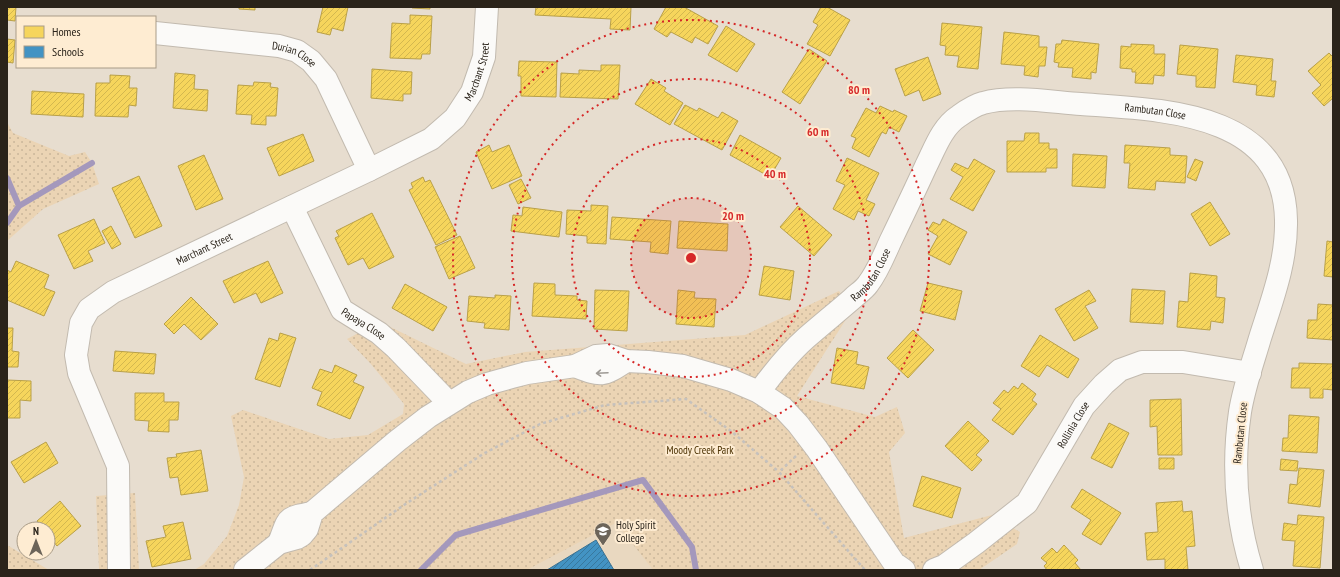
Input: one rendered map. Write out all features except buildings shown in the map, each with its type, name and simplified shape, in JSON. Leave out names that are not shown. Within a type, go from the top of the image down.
[{"type":"street","name":"Marchant Street","points":[[119,570],[118,466],[79,373],[76,355],[81,323],[89,309],[113,292],[431,139],[455,118],[472,92],[484,57],[487,7]]},
{"type":"street","name":"Durian Close","points":[[156,33],[279,46],[297,51],[311,61],[326,79],[369,170]]},
{"type":"street","name":"Rambutan Close","points":[[759,392],[804,339],[868,285],[884,255],[941,134],[957,117],[980,103],[1006,99],[1153,110],[1191,116],[1227,128],[1257,148],[1275,171],[1283,196],[1286,220],[1284,251],[1277,284],[1240,411],[1236,478],[1239,512],[1252,570]]},
{"type":"street","name":"Papaya Close","points":[[292,206],[342,310],[379,333],[396,348],[449,403]]},
{"type":"street","points":[[245,570],[278,543],[297,538],[302,535],[307,529],[312,513],[396,441],[449,403],[468,392],[487,384],[527,373],[575,366],[596,356],[602,355],[608,355],[626,361],[683,366],[730,380],[759,392],[783,408],[812,442],[885,551],[894,563],[904,570]]},
{"type":"street","name":"Rollinia Close","points":[[934,570],[944,566],[976,543],[1027,503],[1084,406],[1104,384],[1120,370],[1142,362],[1182,362],[1250,373]]},
{"type":"path","points":[[310,570],[404,505],[483,454],[540,424],[605,405],[686,399],[732,431],[779,472],[864,570]]},
{"type":"path","points":[[779,472],[812,442]]},
{"type":"shaded area","name":"Holy Spirit College","points":[[616,523],[653,570],[527,570]]},
{"type":"green space","points":[[7,122],[13,133],[69,156],[85,152],[92,163],[99,184],[43,209],[7,241]]},
{"type":"green space","name":"Moody Creek Park","points":[[839,291],[852,310],[797,396],[875,417],[897,407],[905,433],[889,452],[904,538],[996,514],[1011,527],[1020,532],[1017,544],[979,570],[653,570],[616,523],[527,570],[194,570],[204,564],[227,536],[239,505],[244,477],[231,416],[243,410],[329,439],[368,435],[403,414],[404,404],[370,363],[347,339],[362,330],[374,319],[466,364],[525,352],[745,335]]},
{"type":"green space","points":[[135,493],[139,570],[99,570],[96,496]]},
{"type":"green space","points":[[7,545],[16,550],[16,561],[34,561],[49,570],[7,570]]},
{"type":"waterway","points":[[7,223],[19,206],[92,163]]},
{"type":"waterway","points":[[7,178],[19,206]]},
{"type":"waterway","points":[[421,570],[456,535],[643,480],[692,547],[696,570]]},
{"type":"place","name":"Holy Spirit College","points":[[603,546]]}]
